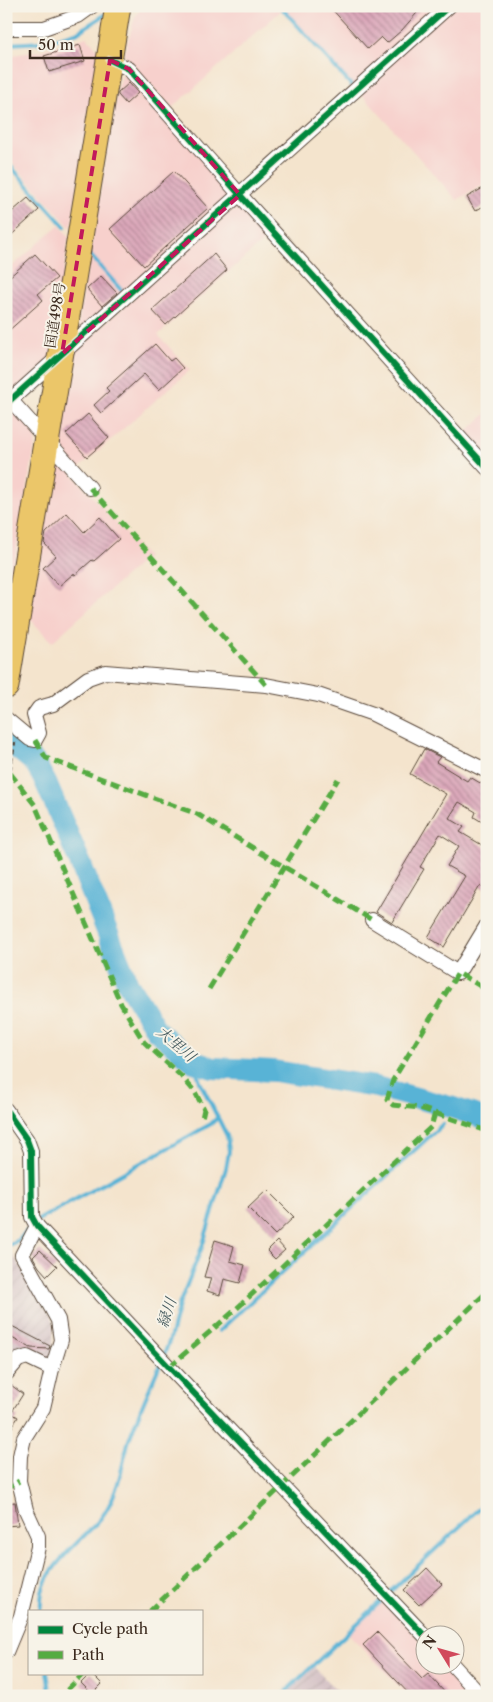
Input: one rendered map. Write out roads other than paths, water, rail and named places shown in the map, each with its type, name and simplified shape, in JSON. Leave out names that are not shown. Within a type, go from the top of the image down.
[{"type":"highway","name":"国道498号","points":[[6,686],[118,6]]},
{"type":"street","points":[[6,28],[44,28],[78,16],[92,6]]},
{"type":"street","points":[[90,488],[8,399],[62,354],[449,6]]},
{"type":"street","points":[[110,60],[129,69],[240,195],[487,468]]},
{"type":"street","points":[[6,719],[30,740],[34,740],[40,733],[34,715],[39,708],[53,704],[88,678],[105,672],[266,685],[318,695],[373,714],[487,771]]},
{"type":"street","points":[[372,920],[458,972],[487,925]]},
{"type":"street","points":[[6,1110],[28,1140],[31,1151],[35,1221],[22,1255],[58,1320],[61,1340],[43,1408],[24,1438],[20,1456],[19,1481],[26,1510],[38,1536],[38,1547],[20,1616],[6,1652]]},
{"type":"street","points":[[35,1221],[168,1367],[416,1627]]},
{"type":"street","points":[[6,1374],[18,1360],[27,1357],[52,1369]]},
{"type":"street","points":[[461,1674],[482,1696]]},
{"type":"waterway","points":[[280,6],[351,85]]},
{"type":"waterway","points":[[6,44],[45,42],[76,33],[108,13]]},
{"type":"waterway","points":[[6,161],[65,227]]},
{"type":"waterway","points":[[90,255],[121,290]]},
{"type":"waterway","name":"大里川","points":[[6,739],[35,763],[46,783],[128,984],[157,1031],[194,1062],[213,1068],[274,1071],[376,1087],[487,1119]]},
{"type":"waterway","name":"緑川","points":[[164,1355],[179,1305],[202,1247],[226,1168],[229,1151],[227,1136],[200,1082],[194,1062]]},
{"type":"waterway","points":[[38,1220],[211,1124],[217,1118]]},
{"type":"waterway","points":[[219,1331],[443,1124]]},
{"type":"waterway","points":[[6,1247],[18,1240],[30,1228]]},
{"type":"waterway","name":"緑川","points":[[40,1610],[42,1592],[52,1571],[67,1552],[94,1526],[107,1509],[118,1482],[128,1443],[161,1362]]},
{"type":"waterway","points":[[391,1591],[487,1501]]},
{"type":"waterway","points":[[281,1696],[381,1601]]},
{"type":"waterway","name":"緑川","points":[[47,1674],[51,1696]]}]
